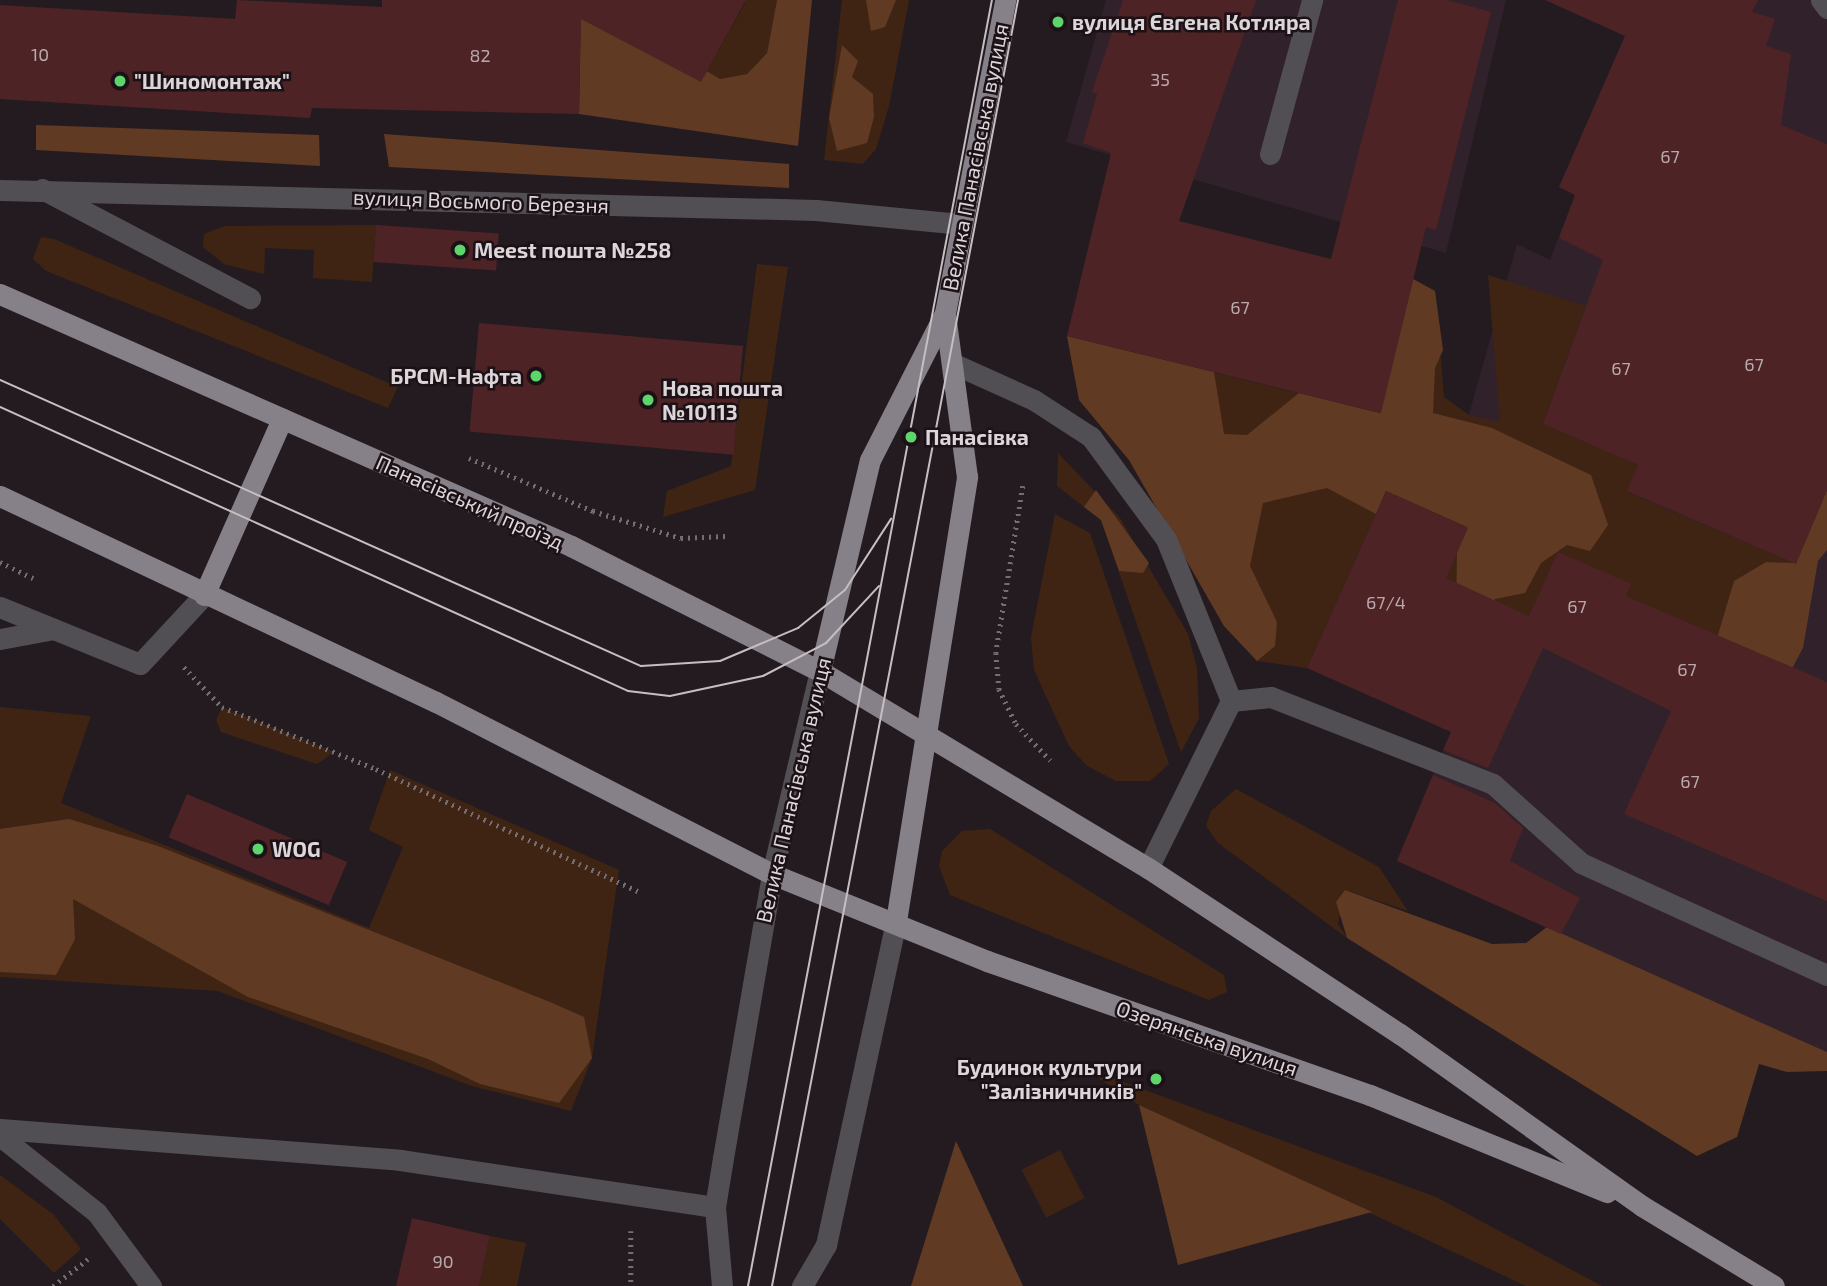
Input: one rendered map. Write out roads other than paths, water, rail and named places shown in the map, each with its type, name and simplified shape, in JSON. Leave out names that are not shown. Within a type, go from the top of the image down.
[{"type":"main road","name":"Велика Панасівська вулиця","points":[[820,671],[870,460],[945,313],[1005,0]]},
{"type":"main road","name":"Панасівський проїзд","points":[[0,294],[571,546],[820,671],[929,732]]},
{"type":"main road","name":"Велика Панасівська вулиця","points":[[896,921],[929,732],[967,478],[945,313]]},
{"type":"main road","points":[[204,595],[282,419]]},
{"type":"main road","points":[[0,496],[204,595],[436,702],[772,874]]},
{"type":"main road","name":"Озерянська вулиця","points":[[929,732],[1148,867],[1399,1034],[1642,1206],[1774,1286]]},
{"type":"main road","name":"Озерянська вулиця","points":[[772,874],[896,921],[987,961],[1370,1095],[1642,1206]]},
{"type":"street","points":[[1270,154],[1312,0]]},
{"type":"street","points":[[1821,0],[1827,8]]},
{"type":"street","name":"вулиця Восьмого Березня","points":[[0,190],[37,186],[816,210],[962,224]]},
{"type":"street","points":[[37,186],[250,298]]},
{"type":"street","points":[[952,363],[1034,400],[1091,437],[1166,539],[1231,701],[1148,867]]},
{"type":"street","points":[[0,607],[140,664],[204,595]]},
{"type":"street","points":[[0,639],[54,629]]},
{"type":"street","name":"Велика Панасівська вулиця","points":[[722,1286],[715,1207],[772,874],[820,671]]},
{"type":"street","points":[[1231,701],[1271,697],[1493,784],[1581,863],[1827,975]]},
{"type":"street","name":"Велика Панасівська вулиця","points":[[802,1286],[826,1245],[896,921]]},
{"type":"street","points":[[0,1129],[401,1160],[715,1207]]},
{"type":"street","points":[[0,1136],[97,1213],[151,1286]]},
{"type":"tram line","points":[[748,1286],[992,0]]},
{"type":"tram line","points":[[772,1286],[1018,0]]},
{"type":"tram line","points":[[0,380],[641,666],[720,661],[798,628],[845,590],[891,519]]},
{"type":"tram line","points":[[0,407],[628,691],[670,696],[763,676],[826,643],[879,586]]},
{"type":"place","name":"вулиця Євгена Котляра","points":[[1058,22]]},
{"type":"place","name":"\"Шиномонтаж\"","points":[[120,81]]},
{"type":"place","name":"Meest пошта №258","points":[[460,250]]},
{"type":"place","name":"БРСМ-Нафта","points":[[536,376]]},
{"type":"place","name":"Нова пошта №10113","points":[[648,400]]},
{"type":"place","name":"Панасівка","points":[[911,437]]},
{"type":"place","name":"WOG","points":[[258,849]]},
{"type":"place","name":"Будинок культури \"Залізничників\"","points":[[1156,1079]]}]
